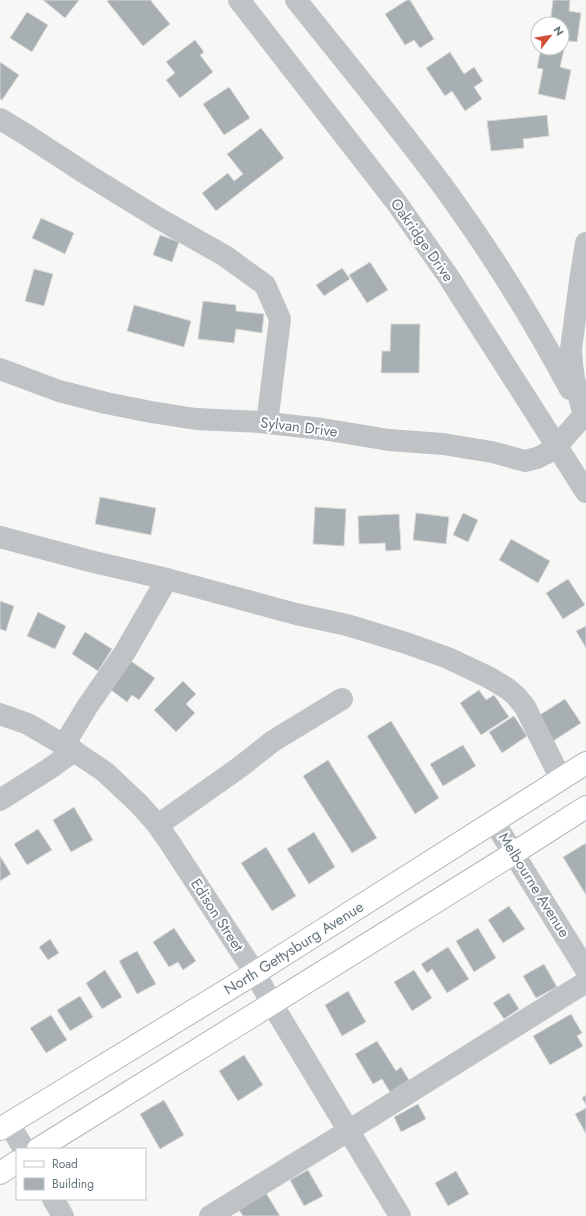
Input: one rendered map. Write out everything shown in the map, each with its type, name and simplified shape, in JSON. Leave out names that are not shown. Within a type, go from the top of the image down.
[{"type":"main road","name":"North Gettysburg Avenue","points":[[4,1126],[254,973],[586,763]]},
{"type":"main road","points":[[40,1148],[586,807]]},
{"type":"main road","points":[[0,1173],[16,1163]]},
{"type":"street","name":"Oakridge Drive","points":[[239,0],[396,202],[448,276],[586,492]]},
{"type":"street","points":[[296,0],[450,196],[503,273],[558,366],[585,416]]},
{"type":"street","points":[[0,119],[158,218],[225,256],[266,285],[280,319],[267,423]]},
{"type":"street","points":[[585,416],[574,379],[571,349],[586,242]]},
{"type":"street","name":"Sylvan Drive","points":[[0,369],[59,391],[151,412],[196,419],[267,423],[322,429],[389,440],[444,444],[492,452],[525,461],[542,456],[556,447],[585,416]]},
{"type":"street","points":[[0,537],[94,562],[167,579],[296,614],[347,625],[406,643],[448,658],[488,677],[508,689],[516,696],[525,707],[561,779]]},
{"type":"street","points":[[0,800],[49,769],[69,748],[87,707],[125,652],[167,579]]},
{"type":"street","points":[[158,826],[240,767],[273,741],[342,699]]},
{"type":"street","name":"Edison Street","points":[[0,714],[28,724],[69,748],[105,772],[139,804],[158,826],[254,973],[400,1216]]},
{"type":"street","name":"Melbourne Avenue","points":[[494,822],[586,970]]},
{"type":"street","points":[[210,1216],[586,982]]},
{"type":"street","points":[[4,1126],[23,1148]]},
{"type":"street","points":[[54,1200],[63,1216]]},
{"type":"building","points":[[43,0],[79,0],[65,18]]},
{"type":"building","points":[[152,0],[151,1],[170,24],[143,46],[107,1]]},
{"type":"building","points":[[407,0],[410,0],[434,39],[420,48],[414,40],[405,45],[385,14]]},
{"type":"building","points":[[553,0],[570,0],[569,11],[581,13],[577,42],[570,41],[570,16],[551,16]]},
{"type":"building","points":[[27,12],[48,25],[32,52],[10,38]]},
{"type":"building","points":[[195,40],[204,52],[200,55],[213,72],[180,98],[166,80],[175,73],[166,62]]},
{"type":"building","points":[[450,52],[464,74],[474,67],[483,81],[474,87],[482,99],[465,111],[452,91],[445,96],[426,68]]},
{"type":"building","points":[[539,56],[563,56],[560,67],[571,70],[565,100],[538,94],[543,69],[537,68]]},
{"type":"building","points":[[0,62],[19,75],[2,100],[0,99]]},
{"type":"building","points":[[229,87],[250,118],[224,135],[203,104]]},
{"type":"building","points":[[547,115],[549,136],[523,139],[524,148],[491,151],[487,121]]},
{"type":"building","points":[[261,128],[284,158],[216,211],[202,193],[228,173],[234,181],[243,174],[227,154]]},
{"type":"building","points":[[41,218],[74,233],[65,254],[32,238]]},
{"type":"building","points":[[160,235],[179,242],[172,262],[153,255]]},
{"type":"building","points":[[370,262],[388,290],[367,303],[349,275]]},
{"type":"building","points":[[342,268],[350,279],[324,296],[316,285]]},
{"type":"building","points":[[34,269],[53,274],[44,306],[25,301]]},
{"type":"building","points":[[203,301],[236,305],[236,311],[264,314],[262,333],[236,329],[234,343],[198,339]]},
{"type":"building","points":[[134,305],[191,321],[184,347],[127,331]]},
{"type":"building","points":[[391,324],[420,324],[419,373],[381,373],[382,351],[390,351]]},
{"type":"building","points":[[100,497],[156,508],[151,535],[95,524]]},
{"type":"building","points":[[315,507],[346,509],[344,546],[313,544]]},
{"type":"building","points":[[416,513],[449,517],[446,544],[413,540]]},
{"type":"building","points":[[463,513],[478,520],[468,542],[453,535]]},
{"type":"building","points":[[399,514],[401,550],[386,551],[385,543],[359,544],[358,516]]},
{"type":"building","points":[[511,539],[550,561],[538,583],[499,560]]},
{"type":"building","points":[[568,579],[585,605],[563,619],[546,593]]},
{"type":"building","points":[[0,601],[14,606],[6,631],[0,629]]},
{"type":"building","points":[[38,612],[66,626],[55,649],[27,636]]},
{"type":"building","points":[[586,626],[586,648],[576,631]]},
{"type":"building","points":[[85,632],[112,649],[98,671],[72,654]]},
{"type":"building","points":[[131,661],[155,678],[139,700],[132,695],[127,702],[111,690]]},
{"type":"building","points":[[183,681],[196,694],[186,704],[195,713],[176,732],[154,710]]},
{"type":"building","points":[[479,690],[486,700],[494,695],[509,717],[481,735],[460,703]]},
{"type":"building","points":[[565,699],[581,723],[550,743],[535,718]]},
{"type":"building","points":[[514,716],[527,736],[502,753],[489,732]]},
{"type":"building","points":[[391,721],[439,798],[415,814],[367,736]]},
{"type":"building","points":[[463,745],[476,766],[443,786],[430,764]]},
{"type":"building","points":[[328,760],[377,838],[352,853],[303,776]]},
{"type":"building","points":[[74,807],[93,840],[71,852],[53,820]]},
{"type":"building","points":[[38,829],[52,850],[27,865],[14,844]]},
{"type":"building","points":[[314,832],[335,867],[309,884],[287,849]]},
{"type":"building","points":[[586,843],[586,895],[563,857]]},
{"type":"building","points":[[266,847],[296,896],[272,911],[241,863]]},
{"type":"building","points":[[0,856],[11,874],[0,881]]},
{"type":"building","points":[[509,906],[525,929],[503,943],[488,920]]},
{"type":"building","points":[[174,928],[196,961],[183,970],[178,962],[169,967],[153,942]]},
{"type":"building","points":[[478,928],[496,958],[474,972],[456,941]]},
{"type":"building","points":[[50,939],[59,953],[48,960],[39,947]]},
{"type":"building","points":[[448,947],[469,979],[447,993],[432,969],[427,973],[421,964]]},
{"type":"building","points":[[137,951],[156,984],[137,994],[119,961]]},
{"type":"building","points":[[544,964],[557,987],[536,998],[523,976]]},
{"type":"building","points":[[105,970],[122,997],[102,1009],[86,983]]},
{"type":"building","points":[[414,970],[432,998],[412,1011],[394,982]]},
{"type":"building","points":[[348,991],[366,1022],[342,1036],[325,1005]]},
{"type":"building","points":[[509,993],[519,1009],[504,1019],[493,1003]]},
{"type":"building","points":[[80,996],[93,1017],[70,1031],[57,1010]]},
{"type":"building","points":[[571,1014],[582,1033],[577,1036],[583,1046],[550,1065],[533,1036]]},
{"type":"building","points":[[51,1015],[67,1040],[46,1053],[30,1028]]},
{"type":"building","points":[[377,1041],[396,1071],[401,1067],[409,1080],[390,1092],[382,1079],[373,1084],[355,1054]]},
{"type":"building","points":[[244,1055],[263,1085],[238,1101],[219,1071]]},
{"type":"building","points":[[586,1095],[586,1105],[582,1098]]},
{"type":"building","points":[[164,1100],[184,1135],[160,1149],[140,1114]]},
{"type":"building","points":[[418,1104],[426,1119],[401,1132],[394,1117]]},
{"type":"building","points":[[586,1108],[586,1134],[575,1114]]},
{"type":"building","points":[[308,1170],[323,1196],[304,1206],[290,1180]]},
{"type":"building","points":[[456,1171],[469,1194],[448,1206],[435,1183]]},
{"type":"building","points":[[266,1193],[280,1216],[243,1216],[239,1210]]}]
